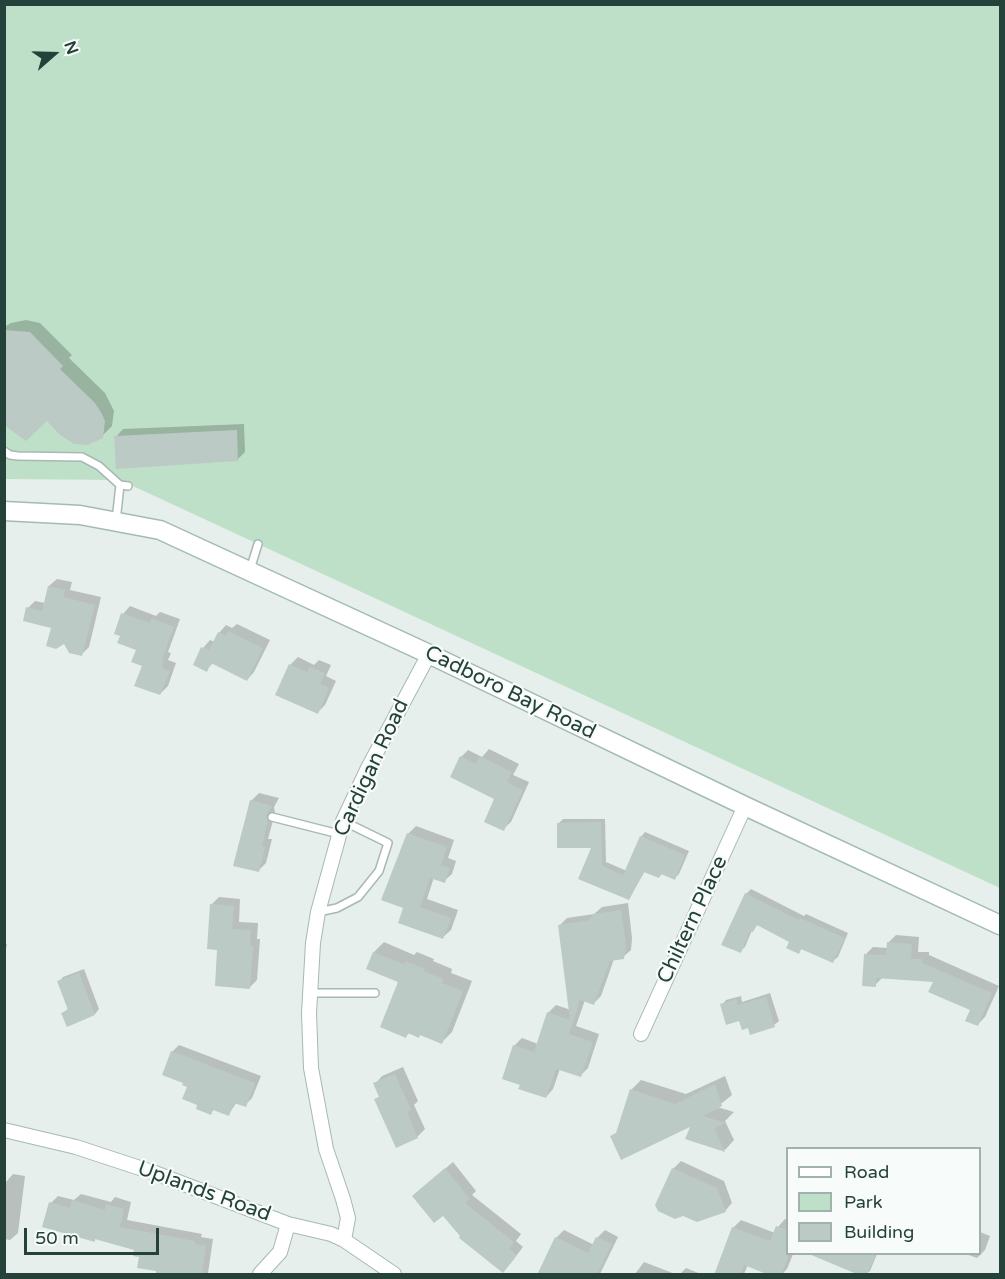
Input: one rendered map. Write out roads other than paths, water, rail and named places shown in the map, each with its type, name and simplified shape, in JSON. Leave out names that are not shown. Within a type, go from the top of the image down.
[{"type":"main road","name":"Cadboro Bay Road","points":[[4,512],[80,515],[160,530],[429,654],[745,806],[1000,925]]},
{"type":"street","name":"Cardigan Road","points":[[344,1240],[348,1218],[326,1149],[311,1068],[310,993],[313,943],[318,912],[341,828],[368,768],[429,654]]},
{"type":"street","name":"Chiltern Place","points":[[641,1034],[745,806]]},
{"type":"street","name":"Uplands Road","points":[[4,1130],[76,1147],[288,1224],[344,1240],[394,1275]]},
{"type":"street","points":[[260,1275],[279,1252],[288,1224]]},
{"type":"lane","points":[[4,451],[18,456],[82,457],[99,466],[120,484],[128,486]]},
{"type":"lane","points":[[116,521],[120,484]]},
{"type":"lane","points":[[249,572],[258,544]]},
{"type":"lane","points":[[272,817],[341,828],[388,843],[379,871],[358,897],[337,908],[318,912]]},
{"type":"lane","points":[[310,993],[375,993]]}]
